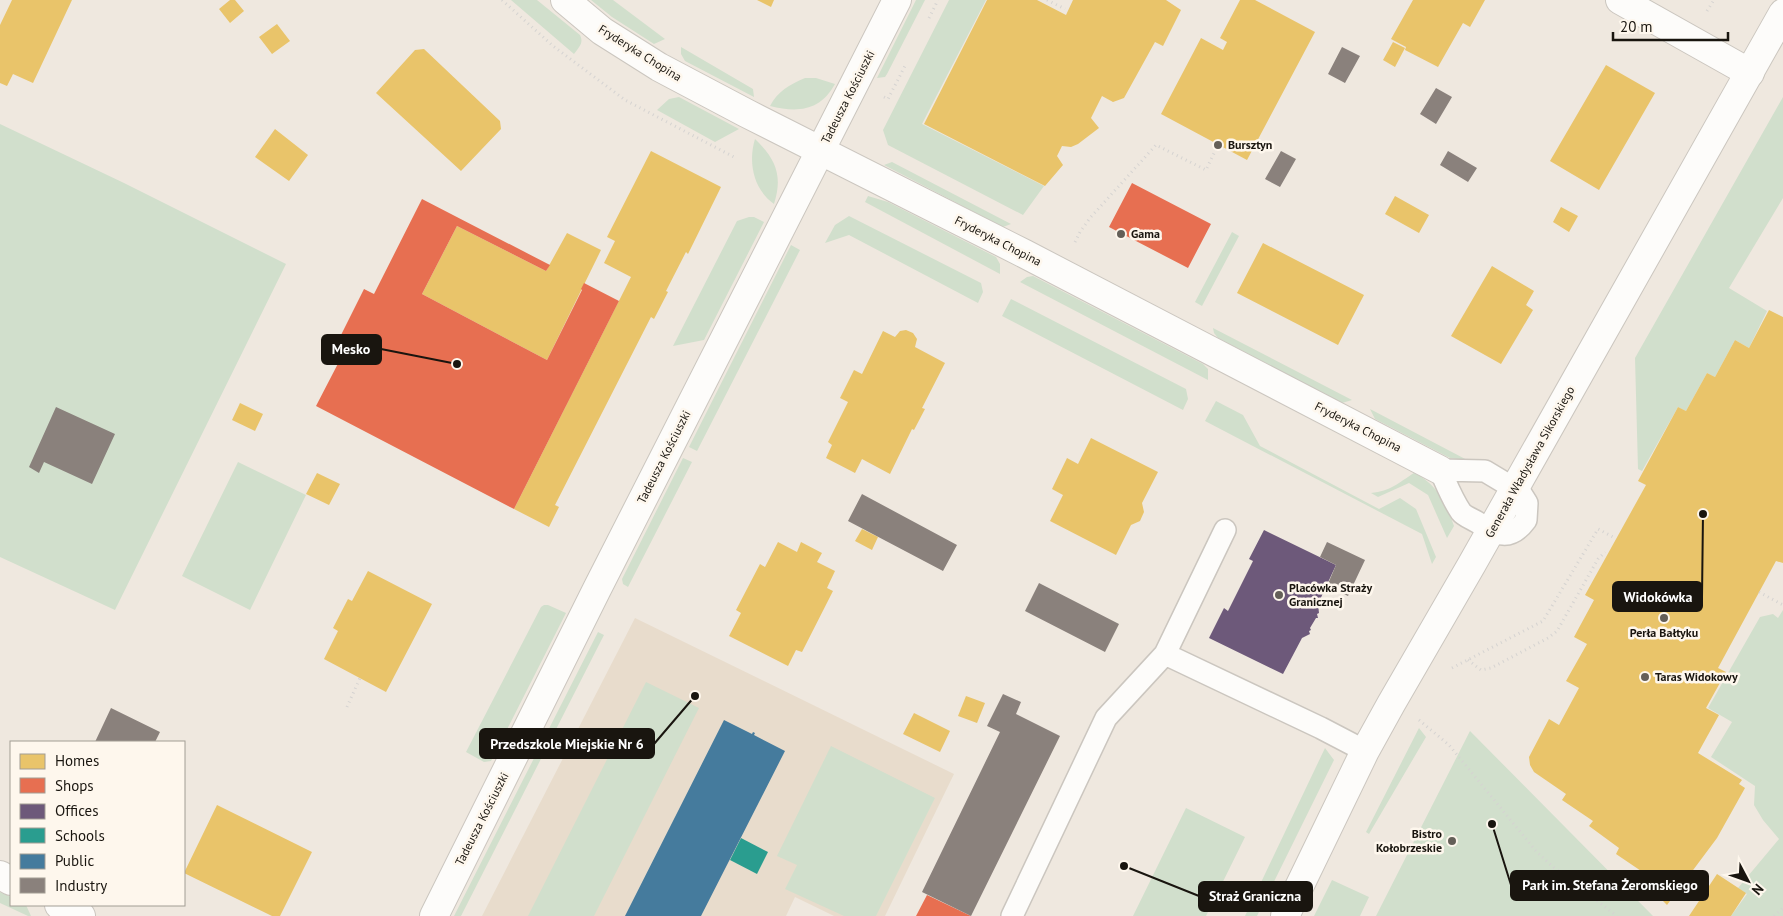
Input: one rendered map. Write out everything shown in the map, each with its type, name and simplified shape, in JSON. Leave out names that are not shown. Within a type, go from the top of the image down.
[{"type":"street","name":"Fryderyka Chopina","points":[[564,0],[602,31],[659,67],[1440,470]]},
{"type":"street","name":"Tadeusza Kościuszki","points":[[434,916],[597,589],[897,0]]},
{"type":"street","points":[[1620,0],[1750,73]]},
{"type":"street","name":"Generała Władysława Sikorskiego","points":[[1285,916],[1365,751],[1783,13]]},
{"type":"street","points":[[61,906],[81,916]]},
{"type":"lane","name":"Fryderyka Chopina","points":[[1440,470],[1485,471],[1515,489]]},
{"type":"lane","points":[[1440,470],[1462,513],[1491,531]]},
{"type":"lane","points":[[1012,916],[1106,718],[1166,654],[1225,530]]},
{"type":"lane","points":[[1166,654],[1365,751]]},
{"type":"path","points":[[502,0],[553,46],[625,100],[734,157]]},
{"type":"path","points":[[1047,0],[1065,9]]},
{"type":"path","points":[[1072,247],[1090,218],[1156,145],[1206,170],[1218,145]]},
{"type":"path","points":[[1452,668],[1543,621],[1598,528],[1615,538]]},
{"type":"path","points":[[1468,660],[1481,670],[1490,668],[1557,632],[1598,559],[1606,552]]},
{"type":"path","points":[[1759,592],[1783,605]]},
{"type":"path","points":[[347,707],[360,678]]},
{"type":"path","points":[[1391,704],[1419,720],[1449,745],[1536,851],[1552,866],[1617,916]]},
{"type":"path","points":[[1419,720],[1424,712]]},
{"type":"path","points":[[1774,916],[1783,908]]},
{"type":"shaded area","points":[[635,618],[954,774],[885,916],[834,916],[795,897],[786,916],[482,916]]},
{"type":"green space","points":[[511,0],[537,0],[580,35],[581,43],[574,54]]},
{"type":"green space","points":[[591,0],[613,0],[665,39],[654,44],[612,17]]},
{"type":"green space","points":[[916,0],[925,0],[887,74],[885,77],[877,78]]},
{"type":"green space","points":[[949,0],[986,0],[922,124],[1044,186],[1023,215],[888,145],[883,130]]},
{"type":"green space","points":[[681,47],[753,89],[754,97],[685,61],[681,54]]},
{"type":"green space","points":[[805,78],[816,78],[835,84],[822,100],[807,108],[790,109],[770,106],[784,89]]},
{"type":"green space","points":[[679,97],[739,129],[715,142],[657,110],[669,99]]},
{"type":"green space","points":[[1783,97],[1783,198],[1729,288],[1767,311],[1749,348],[1735,340],[1715,377],[1707,373],[1686,411],[1678,407],[1642,471],[1638,469],[1635,358]]},
{"type":"green space","points":[[0,124],[124,183],[286,264],[115,610],[0,557]]},
{"type":"green space","points":[[755,139],[768,154],[776,168],[778,185],[774,204],[761,191],[754,174],[752,157]]},
{"type":"green space","points":[[892,162],[1011,224],[1003,227],[884,165]]},
{"type":"green space","points":[[868,196],[888,202],[996,257],[1000,264],[1000,274],[865,202]]},
{"type":"green space","points":[[849,216],[981,283],[983,292],[978,303],[849,235],[825,243],[835,225]]},
{"type":"green space","points":[[754,217],[764,222],[704,340],[673,346],[737,221]]},
{"type":"green space","points":[[1232,232],[1239,236],[1202,306],[1195,302]]},
{"type":"green space","points":[[791,245],[800,250],[697,451],[689,447]]},
{"type":"green space","points":[[1033,276],[1203,364],[1208,369],[1208,380],[1020,282],[1027,277]]},
{"type":"green space","points":[[1011,299],[1186,389],[1188,399],[1183,410],[1002,316]]},
{"type":"green space","points":[[1213,328],[1352,400],[1342,403],[1218,338]]},
{"type":"green space","points":[[1216,401],[1243,415],[1260,446],[1379,509],[1400,498],[1416,509],[1436,557],[1432,564],[1422,534],[1205,421]]},
{"type":"green space","points":[[1370,409],[1469,461],[1450,458],[1375,419]]},
{"type":"green space","points":[[683,458],[692,462],[628,587],[623,584],[622,579]]},
{"type":"green space","points":[[238,462],[306,495],[250,610],[182,576]]},
{"type":"green space","points":[[1414,473],[1428,482],[1444,502],[1454,526],[1447,538],[1428,495],[1409,483],[1378,497],[1371,493],[1389,488]]},
{"type":"green space","points":[[544,605],[566,613],[491,761],[484,762],[466,752],[541,607]]},
{"type":"green space","points":[[1783,610],[1783,916],[1731,916],[1747,894],[1738,888],[1779,839],[1763,820],[1754,805],[1755,786],[1711,757],[1732,722],[1708,708],[1760,617],[1773,614],[1778,618]]},
{"type":"green space","points":[[598,632],[604,635],[461,916],[454,916]]},
{"type":"green space","points":[[646,682],[699,708],[594,916],[528,916]]},
{"type":"green space","points":[[1419,728],[1426,737],[1369,834],[1366,832]]},
{"type":"green space","points":[[1470,731],[1653,916],[1376,916]]},
{"type":"green space","points":[[831,746],[935,798],[876,916],[844,916],[785,889],[797,865],[777,856]]},
{"type":"green space","points":[[1325,748],[1334,760],[1257,916],[1245,916]]},
{"type":"green space","points":[[1186,808],[1245,837],[1206,916],[1133,916]]},
{"type":"green space","points":[[1332,880],[1369,897],[1360,916],[1314,916]]},
{"type":"green space","points":[[0,892],[10,897],[10,906],[26,906],[31,916],[28,916],[0,903]]},
{"type":"building: Homes","points":[[12,0],[72,0],[33,83],[13,74],[7,86],[0,83],[0,25]]},
{"type":"building: Homes","points":[[230,0],[235,0],[244,11],[230,23],[219,9]]},
{"type":"building: Homes","points":[[757,0],[774,0],[771,7]]},
{"type":"building: Homes","points":[[987,0],[1037,0],[1066,15],[1073,0],[1166,0],[1181,10],[1163,46],[1155,42],[1124,98],[1113,102],[1102,96],[1091,118],[1099,128],[1078,144],[1071,147],[1062,146],[1057,156],[1063,165],[1045,186],[924,124]]},
{"type":"building: Homes","points":[[1240,0],[1255,0],[1315,32],[1247,160],[1161,114],[1201,38],[1223,50],[1227,42],[1220,38]]},
{"type":"building: Homes","points":[[1413,0],[1485,0],[1470,27],[1463,23],[1438,67],[1405,50],[1406,47],[1391,39]]},
{"type":"building: Homes","points":[[277,24],[290,41],[272,54],[259,37]]},
{"type":"building: Homes","points":[[1393,42],[1405,48],[1395,67],[1383,60]]},
{"type":"building: Homes","points":[[424,49],[500,121],[501,129],[461,171],[376,93],[415,50]]},
{"type":"building: Homes","points":[[1606,65],[1655,93],[1599,190],[1550,161]]},
{"type":"building: Homes","points":[[275,129],[308,155],[289,181],[255,157]]},
{"type":"building: Homes","points":[[651,151],[721,187],[688,254],[686,252],[666,291],[668,292],[654,319],[651,317],[555,505],[559,507],[549,527],[514,509],[631,277],[604,263],[615,241],[607,237]]},
{"type":"building: Homes","points":[[1395,196],[1429,215],[1419,233],[1385,214]]},
{"type":"building: Homes","points":[[1561,207],[1578,216],[1569,232],[1553,222]]},
{"type":"building: Homes","points":[[457,226],[546,271],[567,233],[601,250],[547,360],[422,294]]},
{"type":"building: Homes","points":[[1263,243],[1364,295],[1338,345],[1237,293]]},
{"type":"building: Homes","points":[[1492,266],[1534,291],[1526,305],[1533,310],[1501,364],[1451,336]]},
{"type":"building: Homes","name":"Perła Bałtyku","points":[[1769,310],[1783,317],[1783,563],[1776,561],[1718,668],[1726,672],[1706,708],[1719,715],[1698,753],[1742,780],[1739,784],[1745,788],[1717,838],[1667,905],[1643,881],[1647,875],[1616,854],[1619,848],[1589,826],[1593,821],[1562,800],[1566,794],[1534,772],[1530,765],[1529,757],[1549,719],[1559,725],[1579,688],[1566,681],[1587,644],[1574,637],[1594,600],[1585,595],[1646,485],[1638,481],[1678,407],[1686,411],[1707,373],[1715,377],[1735,340],[1749,348]]},
{"type":"building: Homes","points":[[906,330],[913,333],[917,339],[915,347],[945,363],[922,408],[925,409],[914,430],[912,429],[890,474],[862,459],[855,473],[826,458],[832,445],[828,442],[848,402],[840,398],[854,370],[862,374],[883,331],[895,337],[900,331]]},
{"type":"building: Homes","points":[[240,403],[263,414],[255,431],[232,420]]},
{"type":"building: Homes","points":[[1091,438],[1158,472],[1142,503],[1144,512],[1140,521],[1131,525],[1116,555],[1050,521],[1063,495],[1052,489],[1067,458],[1078,464]]},
{"type":"building: Homes","points":[[317,473],[340,484],[329,505],[306,494]]},
{"type":"building: Homes","points":[[862,529],[878,537],[872,550],[855,541]]},
{"type":"building: Homes","points":[[778,542],[797,552],[801,542],[822,553],[817,562],[835,571],[827,588],[833,591],[802,652],[796,650],[788,666],[729,636],[741,613],[736,610],[760,564],[765,567]]},
{"type":"building: Homes","points":[[368,571],[432,604],[386,692],[324,659],[338,631],[333,628],[348,599],[352,601]]},
{"type":"building: Homes","points":[[966,696],[985,703],[977,723],[958,716]]},
{"type":"building: Homes","points":[[914,713],[950,731],[940,752],[903,734]]},
{"type":"building: Homes","points":[[217,805],[312,852],[280,916],[272,916],[185,873]]},
{"type":"building: Homes","points":[[1717,874],[1746,893],[1731,916],[1689,916]]},
{"type":"building: Shops","points":[[1132,183],[1211,224],[1188,268],[1109,227]]},
{"type":"building: Shops","points":[[422,199],[550,265],[546,271],[457,226],[422,294],[547,360],[584,283],[619,301],[514,509],[316,406],[344,352],[335,347],[364,289],[374,294]]},
{"type":"building: Shops","points":[[927,895],[971,916],[916,916]]},
{"type":"building: Offices","name":"Placówka Straży Granicznej","points":[[1264,530],[1336,565],[1318,604],[1318,618],[1316,618],[1310,628],[1310,634],[1302,638],[1283,674],[1209,638],[1224,608],[1228,611],[1253,561],[1249,559]]},
{"type":"building: Schools","points":[[741,838],[768,852],[757,874],[730,860]]},
{"type":"building: Public","points":[[724,720],[752,734],[753,732],[755,733],[754,735],[785,751],[701,916],[625,916]]},
{"type":"building: Industry","points":[[1342,47],[1360,56],[1345,83],[1328,74]]},
{"type":"building: Industry","points":[[1436,88],[1452,97],[1436,124],[1420,114]]},
{"type":"building: Industry","points":[[1281,151],[1296,159],[1280,187],[1265,179]]},
{"type":"building: Industry","points":[[1448,151],[1477,168],[1468,182],[1440,165]]},
{"type":"building: Industry","points":[[56,407],[115,434],[92,484],[44,462],[39,473],[29,467]]},
{"type":"building: Industry","points":[[862,494],[957,545],[943,571],[848,521]]},
{"type":"building: Industry","points":[[1327,542],[1365,560],[1348,596],[1327,586],[1336,565],[1320,557]]},
{"type":"building: Industry","points":[[1039,583],[1119,624],[1105,652],[1025,611]]},
{"type":"building: Industry","points":[[1003,694],[1021,702],[1016,714],[1060,736],[971,916],[922,892],[1000,732],[987,726]]},
{"type":"building: Industry","points":[[111,708],[160,732],[156,741],[95,741]]},
{"type":"place","name":"Bursztyn","points":[[1218,145]]},
{"type":"place","name":"Gama","points":[[1121,234]]},
{"type":"place","name":"Mesko","points":[[457,364]]},
{"type":"place","name":"Widokówka","points":[[1703,514]]},
{"type":"place","name":"Placówka Straży Granicznej","points":[[1279,595]]},
{"type":"place","name":"Perła Bałtyku","points":[[1664,618]]},
{"type":"place","name":"Taras Widokowy","points":[[1645,677]]},
{"type":"place","name":"Przedszkole Miejskie Nr 6","points":[[695,696]]},
{"type":"place","name":"Park im. Stefana Żeromskiego","points":[[1492,824]]},
{"type":"place","name":"Bistro Kołobrzeskie","points":[[1452,841]]},
{"type":"place","name":"Straż Graniczna","points":[[1124,866]]}]
